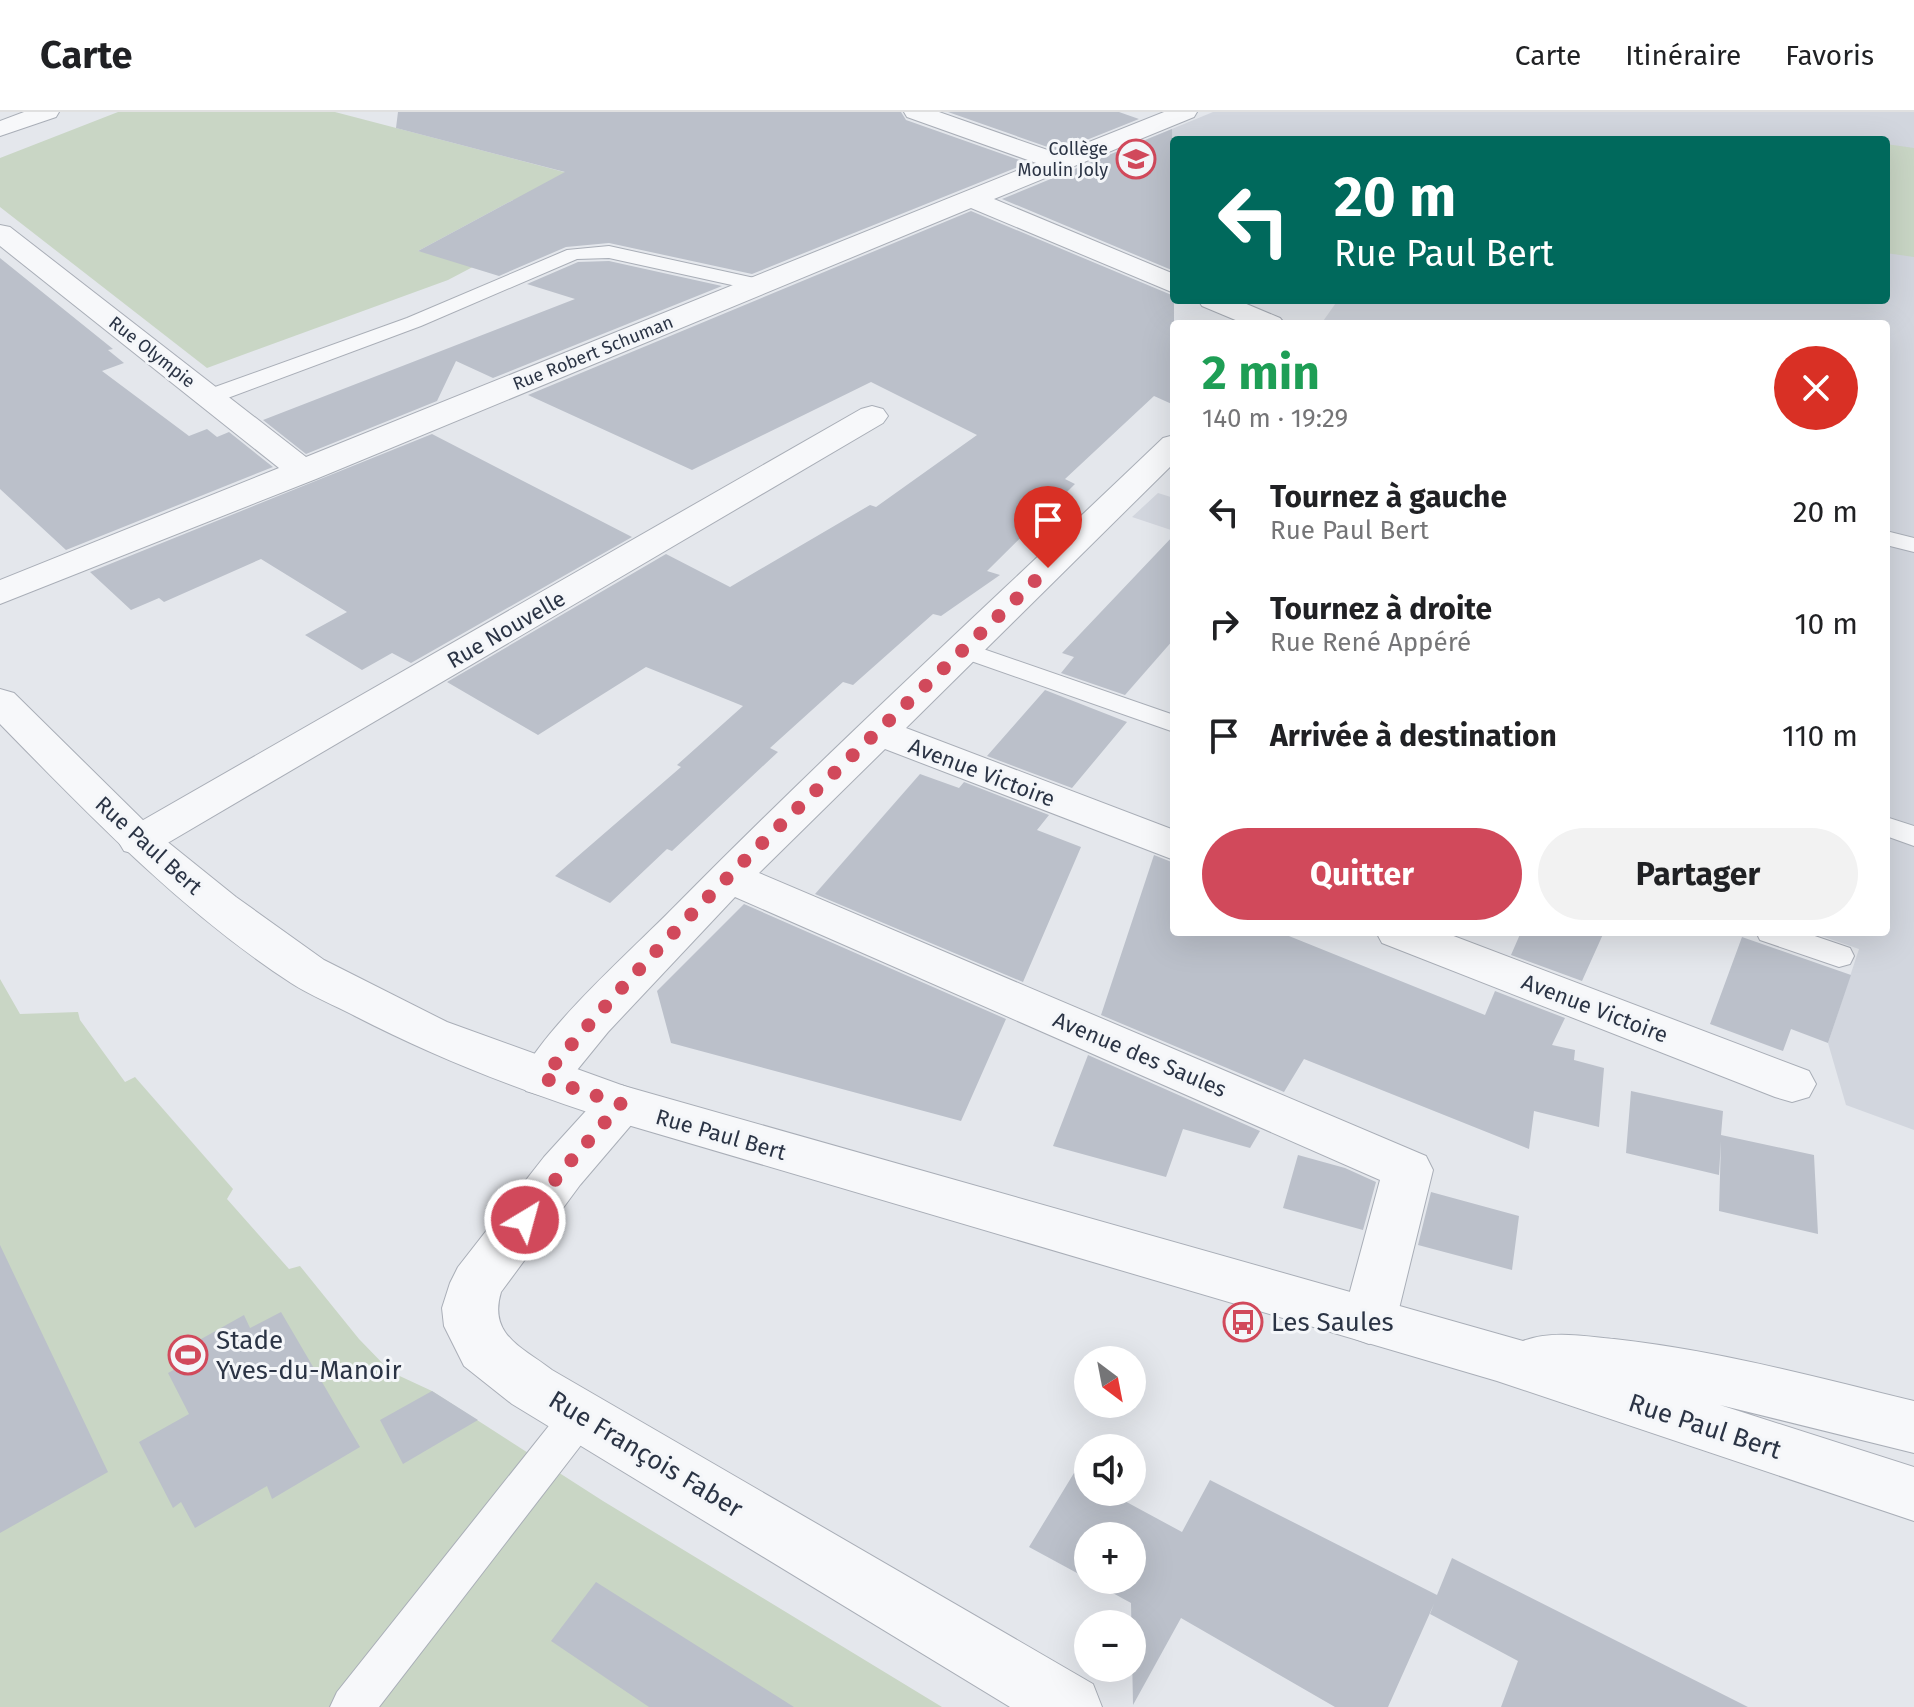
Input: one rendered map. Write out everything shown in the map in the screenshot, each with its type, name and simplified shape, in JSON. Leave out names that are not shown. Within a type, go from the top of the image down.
[{"type":"street","points":[[0,129],[47,112]]},
{"type":"street","points":[[916,112],[1059,163]]},
{"type":"street","name":"Rue Robert Schuman","points":[[0,593],[1185,112]]},
{"type":"street","points":[[972,199],[1170,282]]},
{"type":"street","name":"Rue Olympie","points":[[0,233],[304,472]]},
{"type":"street","points":[[1222,304],[1260,320]]},
{"type":"street","name":"Rue Nouvelle","points":[[139,841],[872,416]]},
{"type":"street","points":[[543,1078],[591,1020],[729,877],[1170,449]]},
{"type":"street","name":"Rue Paul Bert","points":[[0,701],[139,841],[220,908],[308,972],[430,1034],[543,1078],[621,1104],[1497,1357],[1914,1494]]},
{"type":"street","name":"Avenue Victoire","points":[[879,732],[1170,844]]},
{"type":"street","name":"Avenue des Saules","points":[[729,877],[1408,1170],[1369,1321]]},
{"type":"street","name":"Avenue Victoire","points":[[1408,936],[1792,1084]]},
{"type":"street","name":"Rue François Faber","points":[[621,1104],[562,1171],[477,1283],[469,1308],[471,1326],[483,1349],[532,1387],[1070,1707]]},
{"type":"street","name":"Rue Paul Bert","points":[[1497,1357],[1602,1359],[1721,1378],[1914,1427]]},
{"type":"lane","points":[[209,397],[414,322],[574,254],[609,252],[759,285]]},
{"type":"lane","points":[[1890,539],[1914,545]]},
{"type":"lane","points":[[963,650],[1170,723]]},
{"type":"lane","points":[[1890,827],[1914,836]]},
{"type":"lane","points":[[1782,936],[1839,956]]},
{"type":"lane","points":[[352,1707],[581,1415]]},
{"type":"shaded area","points":[[1213,112],[1914,112],[1914,1130],[1846,1105],[1828,1043],[1859,949],[1822,936],[1890,936],[1890,320],[1324,320],[1335,304],[1890,304],[1890,136],[1170,136],[1170,223],[1053,178]]},
{"type":"shaded area","points":[[1158,493],[1170,497],[1170,530],[1132,517]]},
{"type":"green space","points":[[118,112],[335,112],[564,172],[595,155],[552,210],[513,200],[418,251],[486,260],[448,280],[207,368],[0,207],[0,158]]},
{"type":"green space","points":[[1890,145],[1914,148],[1914,257],[1890,254]]},
{"type":"green space","name":"Stade Yves-du-Manoir","points":[[0,979],[20,1014],[78,1012],[80,1020],[125,1082],[135,1077],[233,1189],[227,1199],[289,1269],[300,1266],[359,1339],[391,1372],[432,1391],[603,1501],[942,1707],[0,1707]]},
{"type":"building","points":[[398,112],[901,112],[906,120],[1028,163],[752,274],[609,243],[566,247],[499,276],[418,251],[565,172],[396,128]]},
{"type":"building","points":[[948,112],[1119,112],[1139,119],[1059,151]]},
{"type":"building","points":[[1172,129],[1170,269],[1002,199]]},
{"type":"building","points":[[971,211],[1170,294],[1170,304],[1174,304],[1174,320],[1170,320],[1170,403],[1154,396],[1065,479],[1075,484],[987,571],[1000,575],[941,616],[933,614],[853,685],[843,682],[770,748],[778,752],[672,851],[667,849],[610,903],[555,876],[681,767],[677,765],[743,706],[646,667],[538,735],[447,682],[666,554],[730,587],[870,505],[876,507],[977,435],[871,382],[692,470],[528,395]]},
{"type":"building","points":[[0,258],[113,349],[108,350],[124,363],[102,371],[189,436],[207,429],[217,437],[229,432],[273,467],[66,550],[0,489]]},
{"type":"building","points":[[609,261],[722,286],[493,378],[456,361],[437,401],[306,454],[263,420],[575,299],[527,284],[578,262]]},
{"type":"building","points":[[432,434],[632,537],[411,663],[392,653],[362,670],[305,635],[347,612],[261,559],[164,602],[159,598],[131,610],[90,572]]},
{"type":"building","points":[[1170,539],[1170,644],[1125,695],[1061,673],[1074,657],[1062,653]]},
{"type":"building","points":[[1045,690],[1127,722],[1072,788],[987,756]]},
{"type":"building","points":[[920,774],[959,788],[964,782],[1049,815],[1037,830],[1081,847],[1023,982],[815,894]]},
{"type":"building","points":[[1154,855],[1170,861],[1170,936],[1289,936],[1485,1015],[1495,991],[1565,1018],[1552,1045],[1575,1050],[1574,1060],[1604,1068],[1599,1127],[1534,1111],[1529,1149],[1304,1059],[1284,1092],[1101,1015]]},
{"type":"building","points":[[744,904],[1006,1019],[961,1121],[671,1043],[657,991]]},
{"type":"building","points":[[1519,936],[1602,936],[1582,981],[1511,955]]},
{"type":"building","points":[[1742,937],[1851,975],[1828,1043],[1791,1029],[1783,1051],[1710,1024]]},
{"type":"building","points":[[1088,1055],[1260,1131],[1250,1148],[1183,1129],[1166,1177],[1053,1146]]},
{"type":"building","points":[[1631,1091],[1723,1111],[1721,1135],[1814,1155],[1818,1234],[1719,1211],[1721,1141],[1719,1175],[1626,1153]]},
{"type":"building","points":[[1298,1155],[1345,1168],[1376,1182],[1363,1230],[1283,1208]]},
{"type":"building","points":[[1431,1192],[1519,1216],[1512,1270],[1418,1245]]},
{"type":"building","points":[[0,1245],[108,1472],[0,1533]]},
{"type":"building","points":[[281,1312],[360,1447],[272,1499],[267,1486],[195,1528],[181,1502],[173,1508],[139,1442],[189,1414],[168,1373],[200,1355],[194,1343],[244,1315],[250,1328]]},
{"type":"building","points":[[432,1391],[478,1420],[403,1464],[380,1420]]},
{"type":"building","points":[[1074,1473],[1074,1506],[1134,1506],[1182,1532],[1210,1480],[1437,1595],[1452,1558],[1748,1707],[1501,1707],[1518,1661],[1430,1614],[1434,1604],[1388,1707],[1335,1707],[1181,1618],[1146,1681],[1146,1610],[1131,1610],[1131,1603],[1115,1594],[1146,1594],[1146,1522],[1074,1522],[1074,1571],[1029,1547]]},
{"type":"building","points":[[596,1582],[794,1707],[649,1707],[551,1641]]},
{"type":"building","points":[[1133,1682],[1146,1682],[1133,1705]]},
{"type":"place","name":"Collège Moulin Joly","points":[[1136,159]]},
{"type":"place","name":"Les Saules","points":[[1243,1322]]},
{"type":"place","name":"Stade Yves-du-Manoir","points":[[188,1355]]},
{"type":"route","points":[[525,1220],[562,1171],[621,1104],[543,1078],[591,1020],[729,877],[1048,568]]}]
